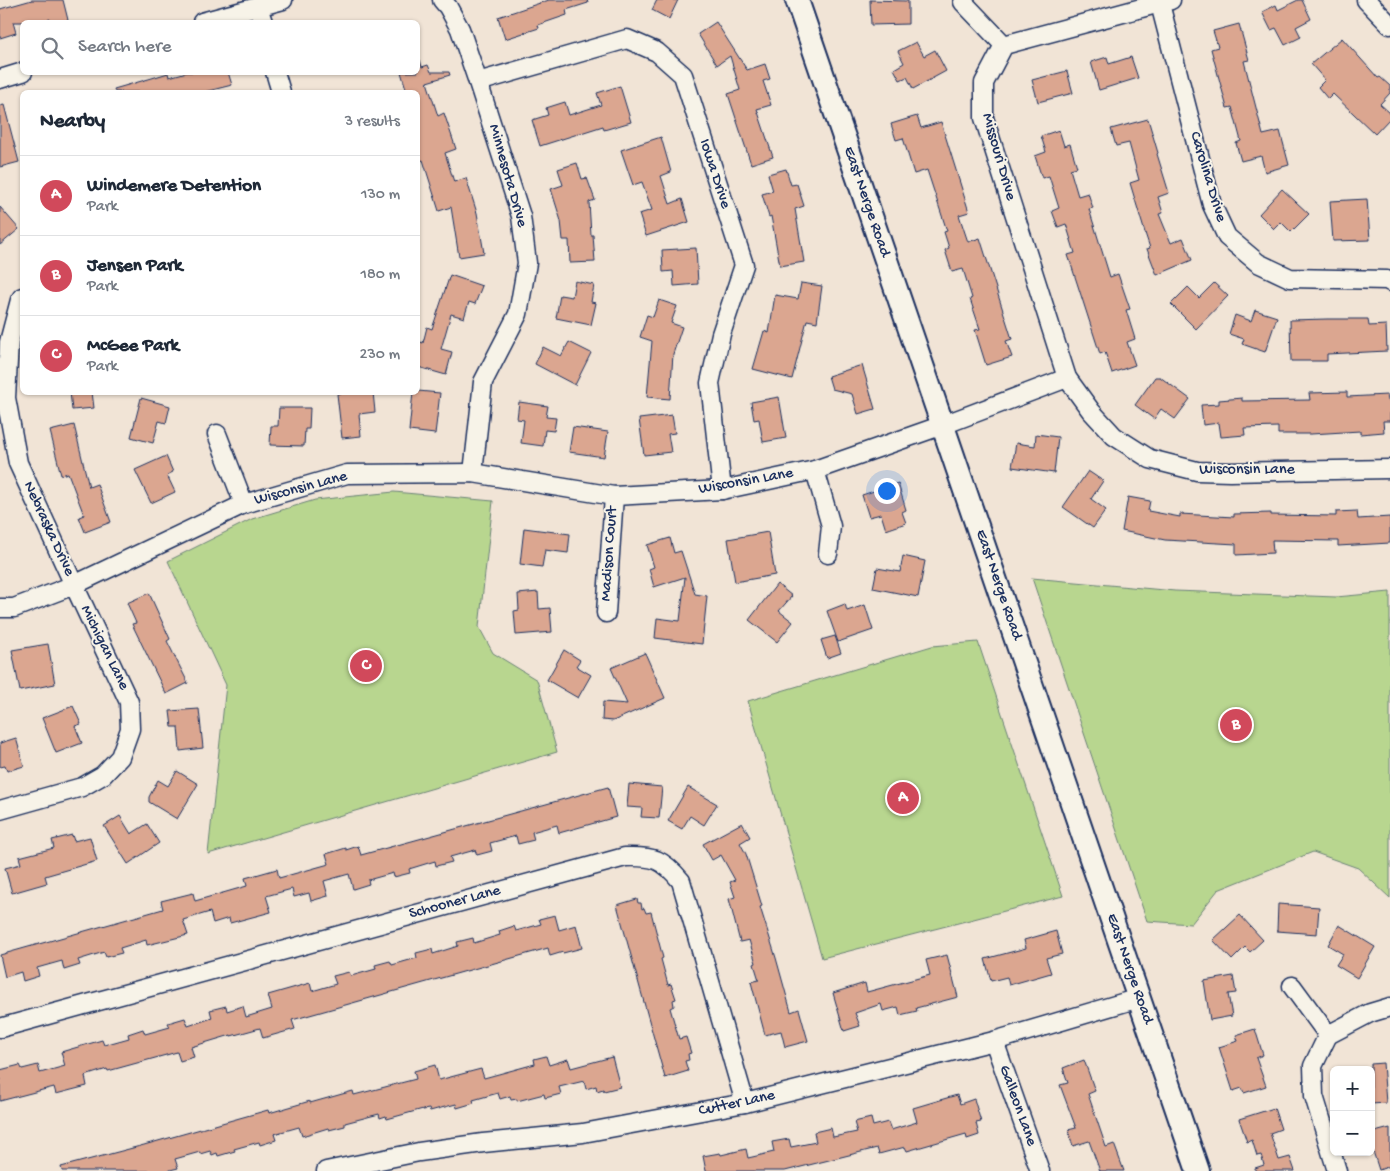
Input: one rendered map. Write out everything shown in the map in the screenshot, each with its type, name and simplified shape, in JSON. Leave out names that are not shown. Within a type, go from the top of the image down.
[{"type":"main road","name":"East Nerge Road","points":[[797,0],[1198,1171]]},
{"type":"street","points":[[216,20],[260,14],[283,0]]},
{"type":"street","name":"Minnesota Drive","points":[[442,0],[460,29],[478,82],[521,216],[527,262],[518,314],[483,382],[473,473]]},
{"type":"street","points":[[1366,0],[1390,25]]},
{"type":"street","points":[[963,2],[1004,45],[1165,2]]},
{"type":"street","name":"Carolina Drive","points":[[1165,2],[1212,205],[1227,237],[1258,263],[1290,278],[1387,280],[1390,282]]},
{"type":"street","name":"Iowa Drive","points":[[478,82],[627,39],[657,52],[682,75],[744,266],[720,334],[710,383],[722,490]]},
{"type":"street","name":"Missouri Drive","points":[[1004,45],[984,83],[984,118],[1068,378]]},
{"type":"street","points":[[0,79],[20,73]]},
{"type":"street","points":[[277,75],[280,90]]},
{"type":"street","name":"Nebraska Drive","points":[[20,300],[9,342],[6,398],[18,463],[74,585]]},
{"type":"street","name":"Wisconsin Lane","points":[[0,608],[14,608],[74,585],[244,504],[347,474],[473,473],[614,496],[722,490],[815,470],[1068,378],[1091,411],[1114,436],[1150,460],[1197,471],[1390,469]]},
{"type":"street","points":[[216,434],[244,504]]},
{"type":"street","points":[[815,470],[831,526],[828,554]]},
{"type":"street","name":"Madison Court","points":[[606,613],[614,496]]},
{"type":"street","name":"Michigan Lane","points":[[0,810],[82,787],[103,775],[120,757],[130,729],[129,702],[74,585]]},
{"type":"street","name":"Schooner Lane","points":[[0,1028],[625,857],[643,856],[656,860],[670,868],[681,882],[745,1103]]},
{"type":"street","points":[[1292,986],[1328,1035]]},
{"type":"street","name":"Cutter Lane","points":[[326,1171],[419,1152],[483,1143],[583,1133],[745,1103],[994,1040],[1139,998]]},
{"type":"street","points":[[1337,1171],[1314,1096],[1314,1066],[1328,1035],[1370,1013],[1390,1007]]},
{"type":"street","name":"Galleon Lane","points":[[994,1040],[1040,1171]]},
{"type":"green space","points":[[394,492],[493,501],[479,627],[493,653],[537,680],[557,752],[208,854],[226,685],[168,561],[252,519],[315,500]]},
{"type":"green space","points":[[1032,578],[1175,591],[1336,597],[1390,592],[1390,898],[1358,868],[1313,852],[1218,890],[1191,924],[1147,921]]},
{"type":"green space","points":[[978,642],[1063,896],[822,958],[748,701],[932,646]]},
{"type":"building","points":[[32,0],[63,0],[68,20],[20,20],[20,22],[13,22],[16,33],[0,38],[0,9]]},
{"type":"building","points":[[549,0],[587,0],[588,3],[566,10],[567,15],[538,25],[539,28],[505,39],[498,17]]},
{"type":"building","points":[[657,0],[678,0],[669,19],[652,10]]},
{"type":"building","points":[[870,0],[908,1],[908,24],[871,25]]},
{"type":"building","points":[[1298,0],[1302,0],[1311,19],[1296,27],[1301,37],[1285,45],[1276,28],[1271,30],[1262,12],[1276,5],[1278,10]]},
{"type":"building","points":[[716,22],[747,70],[765,64],[770,79],[763,81],[771,105],[757,109],[773,157],[751,164],[728,94],[740,90],[730,56],[717,65],[698,34]]},
{"type":"building","points":[[1239,24],[1249,60],[1244,61],[1263,135],[1280,131],[1289,165],[1265,172],[1261,156],[1241,161],[1236,143],[1241,141],[1232,107],[1227,108],[1211,49],[1218,47],[1213,31]]},
{"type":"building","points":[[1342,38],[1378,78],[1380,77],[1390,86],[1390,93],[1380,104],[1390,113],[1390,118],[1375,134],[1333,94],[1328,99],[1318,87],[1325,80],[1311,64]]},
{"type":"building","points":[[916,42],[924,56],[935,50],[946,71],[913,89],[907,77],[900,80],[894,69],[904,63],[898,51]]},
{"type":"building","points":[[1107,57],[1109,64],[1131,57],[1138,78],[1099,90],[1091,62]]},
{"type":"building","points":[[420,60],[422,67],[428,65],[431,72],[449,72],[450,75],[427,82],[438,116],[444,113],[456,149],[445,153],[454,182],[466,178],[477,213],[484,253],[459,257],[451,207],[439,211],[423,160],[420,161],[420,90],[406,90],[402,75],[420,75]]},
{"type":"building","points":[[1067,71],[1073,93],[1038,102],[1032,80]]},
{"type":"building","points":[[161,75],[168,75],[169,77],[176,75],[229,75],[232,85],[212,90],[114,89]]},
{"type":"building","points":[[620,86],[631,122],[604,130],[603,126],[540,146],[532,120],[548,115],[546,108],[565,102],[569,115],[601,105],[597,93]]},
{"type":"building","points":[[4,105],[19,162],[0,167],[0,106]]},
{"type":"building","points":[[917,116],[921,128],[941,122],[969,212],[959,215],[968,242],[980,238],[1012,339],[1006,341],[1012,357],[986,365],[975,330],[980,329],[970,299],[972,298],[963,269],[952,272],[945,250],[949,248],[944,232],[947,231],[927,170],[914,174],[903,138],[896,140],[891,124]]},
{"type":"building","points":[[1148,119],[1169,193],[1158,197],[1163,213],[1159,214],[1171,243],[1183,238],[1192,260],[1157,275],[1147,249],[1150,248],[1130,183],[1139,180],[1129,143],[1116,146],[1111,129]]},
{"type":"building","points":[[1059,130],[1064,146],[1070,144],[1077,167],[1070,169],[1078,196],[1088,193],[1093,208],[1089,209],[1110,277],[1118,274],[1130,309],[1126,310],[1135,339],[1127,342],[1135,365],[1112,373],[1105,352],[1100,354],[1068,255],[1075,253],[1066,224],[1058,227],[1052,211],[1059,208],[1049,176],[1042,178],[1035,156],[1046,152],[1041,136]]},
{"type":"building","points":[[661,137],[671,172],[661,176],[670,204],[682,199],[689,222],[646,236],[639,214],[652,210],[642,182],[633,185],[621,150]]},
{"type":"building","points":[[577,163],[582,179],[587,178],[595,200],[589,202],[595,262],[570,263],[569,240],[563,240],[561,221],[551,189],[563,185],[558,169]]},
{"type":"building","points":[[786,169],[791,185],[797,184],[804,206],[795,209],[804,262],[780,266],[771,216],[769,217],[762,194],[773,191],[768,174]]},
{"type":"building","points":[[1282,189],[1309,214],[1291,232],[1281,222],[1274,229],[1259,214]]},
{"type":"building","points":[[1367,199],[1370,240],[1333,241],[1330,201]]},
{"type":"building","points":[[0,207],[19,229],[0,245]]},
{"type":"building","points":[[696,248],[698,284],[674,286],[673,271],[663,272],[662,250]]},
{"type":"building","points":[[450,275],[482,286],[475,304],[469,302],[464,318],[451,314],[441,349],[452,352],[446,375],[420,368],[420,342],[423,343],[427,327],[432,329]]},
{"type":"building","points":[[575,281],[594,285],[591,302],[596,303],[591,325],[556,318],[560,295],[572,297]]},
{"type":"building","points":[[801,283],[822,286],[817,322],[807,320],[792,379],[753,369],[764,331],[769,333],[775,295],[798,299]]},
{"type":"building","points":[[1214,283],[1228,296],[1196,329],[1171,304],[1188,287],[1199,298]]},
{"type":"building","points":[[659,300],[677,306],[671,323],[682,327],[673,354],[670,399],[647,397],[652,341],[640,337],[647,315],[653,317]]},
{"type":"building","points":[[1255,310],[1277,317],[1265,352],[1242,344],[1244,339],[1229,334],[1235,315],[1251,321]]},
{"type":"building","points":[[1368,319],[1369,326],[1386,325],[1387,351],[1327,354],[1327,361],[1291,361],[1290,320]]},
{"type":"building","points":[[569,342],[591,353],[575,385],[535,364],[543,347],[561,356]]},
{"type":"building","points":[[862,365],[875,409],[858,414],[852,394],[832,389],[828,376]]},
{"type":"building","points":[[1155,377],[1160,377],[1190,399],[1175,419],[1161,409],[1154,419],[1135,405]]},
{"type":"building","points":[[420,391],[440,393],[435,434],[409,431],[413,395],[420,395]]},
{"type":"building","points":[[1347,392],[1347,397],[1387,395],[1388,401],[1390,401],[1390,421],[1383,421],[1384,432],[1360,434],[1360,431],[1278,434],[1278,427],[1244,428],[1245,435],[1221,437],[1219,423],[1203,425],[1201,405],[1219,404],[1219,400],[1242,398],[1242,401],[1310,400],[1309,393]]},
{"type":"building","points":[[70,395],[92,395],[94,408],[72,410]]},
{"type":"building","points":[[337,395],[373,395],[375,412],[359,414],[361,436],[342,438]]},
{"type":"building","points":[[779,397],[786,438],[763,442],[759,419],[754,420],[751,402]]},
{"type":"building","points":[[141,398],[170,406],[166,423],[159,421],[153,443],[131,437]]},
{"type":"building","points":[[519,402],[548,406],[546,417],[556,418],[554,431],[545,430],[543,446],[521,443],[524,420],[517,419]]},
{"type":"building","points":[[279,408],[310,408],[309,429],[305,429],[304,446],[270,445],[271,426],[278,426]]},
{"type":"building","points":[[672,415],[675,433],[668,434],[671,452],[644,455],[639,419]]},
{"type":"building","points":[[74,425],[89,487],[97,484],[111,522],[85,532],[79,517],[84,515],[68,473],[61,475],[50,431]]},
{"type":"building","points":[[573,427],[608,432],[604,457],[569,452]]},
{"type":"building","points":[[1036,434],[1058,437],[1054,473],[1012,467],[1016,443],[1035,446]]},
{"type":"building","points":[[166,456],[173,472],[167,475],[175,492],[151,503],[135,470]]},
{"type":"building","points":[[1088,471],[1103,481],[1091,499],[1106,510],[1093,528],[1063,507]]},
{"type":"building","points":[[898,483],[906,510],[902,512],[906,523],[886,530],[881,514],[869,517],[862,495]]},
{"type":"building","points":[[1128,497],[1150,501],[1148,511],[1180,517],[1180,514],[1234,517],[1234,514],[1271,513],[1271,515],[1336,516],[1336,512],[1357,511],[1358,519],[1390,517],[1390,543],[1338,546],[1338,541],[1272,540],[1273,553],[1236,555],[1236,544],[1165,540],[1122,531]]},
{"type":"building","points":[[524,528],[570,534],[568,553],[545,550],[542,567],[520,564]]},
{"type":"building","points":[[768,532],[775,575],[735,582],[728,539]]},
{"type":"building","points":[[670,538],[674,553],[681,551],[695,594],[707,596],[702,644],[655,638],[657,618],[680,621],[685,577],[654,587],[649,569],[654,567],[647,545]]},
{"type":"building","points":[[903,556],[925,561],[918,597],[873,588],[877,568],[900,572]]},
{"type":"building","points":[[777,584],[792,596],[779,611],[793,622],[777,642],[749,620]]},
{"type":"building","points":[[538,592],[539,609],[550,608],[552,632],[516,635],[514,611],[519,610],[518,594]]},
{"type":"building","points":[[149,593],[170,639],[167,641],[188,683],[166,694],[132,624],[136,623],[127,603]]},
{"type":"building","points":[[845,604],[847,611],[865,605],[873,630],[838,642],[827,611]]},
{"type":"building","points":[[835,636],[841,653],[827,658],[821,640]]},
{"type":"building","points":[[48,644],[55,684],[20,691],[12,650]]},
{"type":"building","points":[[564,650],[580,660],[576,666],[591,675],[578,698],[547,680]]},
{"type":"building","points":[[645,653],[665,698],[613,721],[602,720],[603,702],[627,704],[611,668]]},
{"type":"building","points":[[73,706],[81,724],[75,726],[82,743],[56,753],[42,718]]},
{"type":"building","points":[[199,709],[203,748],[180,751],[178,727],[172,727],[170,711]]},
{"type":"building","points":[[16,738],[24,766],[7,771],[5,766],[0,767],[0,743]]},
{"type":"building","points":[[177,771],[198,784],[177,819],[149,802],[149,797],[158,780],[168,786]]},
{"type":"building","points":[[629,784],[662,787],[659,818],[641,817],[642,808],[627,807]]},
{"type":"building","points":[[608,787],[616,817],[559,833],[557,825],[532,832],[534,840],[518,844],[516,836],[490,843],[492,851],[477,855],[475,850],[450,857],[452,862],[436,866],[435,861],[409,869],[410,873],[394,877],[393,873],[368,880],[369,884],[353,889],[349,874],[324,881],[328,896],[311,901],[309,893],[294,897],[292,889],[266,896],[271,912],[230,923],[229,918],[213,923],[210,912],[183,920],[188,935],[147,945],[146,940],[120,948],[122,953],[106,957],[104,952],[78,960],[80,965],[64,970],[62,961],[37,968],[39,976],[23,981],[21,972],[5,977],[0,955],[163,909],[161,901],[193,893],[195,901],[247,886],[245,878],[277,869],[279,878],[329,864],[326,854],[346,848],[346,850],[358,846],[361,855]]},
{"type":"building","points":[[688,787],[717,804],[704,825],[690,816],[682,829],[668,821]]},
{"type":"building","points":[[120,816],[131,834],[147,824],[159,843],[128,864],[104,826]]},
{"type":"building","points":[[742,823],[750,837],[740,843],[746,854],[762,906],[760,907],[791,1012],[799,1009],[808,1041],[785,1047],[781,1031],[765,1035],[751,982],[759,980],[754,964],[756,963],[749,940],[740,942],[729,899],[735,897],[730,882],[735,880],[721,855],[712,860],[703,844]]},
{"type":"building","points":[[72,835],[74,841],[90,837],[97,861],[45,876],[47,883],[12,893],[5,868],[21,864],[19,857],[54,848],[52,840]]},
{"type":"building","points":[[637,899],[646,913],[651,912],[668,985],[671,984],[676,999],[673,1000],[674,1006],[670,1008],[679,1039],[686,1037],[691,1053],[688,1054],[689,1060],[685,1061],[688,1071],[665,1078],[617,905]]},
{"type":"building","points":[[1278,904],[1319,907],[1317,934],[1277,931]]},
{"type":"building","points":[[555,915],[559,930],[576,925],[582,948],[550,956],[548,948],[292,1020],[295,1029],[263,1038],[260,1028],[191,1047],[194,1057],[180,1061],[177,1052],[85,1076],[87,1086],[56,1094],[54,1087],[0,1101],[0,1070],[20,1065],[22,1069],[38,1065],[40,1073],[65,1066],[61,1052],[102,1040],[104,1045],[129,1038],[128,1034],[143,1029],[145,1034],[170,1027],[168,1023],[185,1018],[188,1026],[212,1018],[210,1010],[226,1006],[227,1011],[243,1006],[246,1017],[272,1009],[268,995],[310,983],[312,991],[336,984],[333,976],[349,972],[351,976],[376,969],[375,965],[390,961],[392,965],[417,958],[416,953],[432,949],[433,954],[458,946],[457,942],[473,938],[474,943],[500,935],[499,931],[514,926],[516,931],[541,924],[539,919]]},
{"type":"building","points":[[1240,915],[1263,940],[1250,952],[1245,947],[1232,960],[1213,940]]},
{"type":"building","points":[[1339,925],[1375,947],[1357,978],[1336,965],[1343,954],[1328,945]]},
{"type":"building","points":[[1056,931],[1062,954],[1046,958],[1051,973],[1009,985],[1007,977],[991,981],[985,959],[1026,948],[1024,940]]},
{"type":"building","points":[[947,955],[958,997],[916,1008],[917,1011],[900,1015],[898,1007],[883,1011],[881,1004],[855,1013],[860,1026],[844,1031],[833,993],[865,983],[867,992],[930,975],[926,960]]},
{"type":"building","points":[[1233,976],[1236,993],[1228,994],[1232,1016],[1210,1020],[1204,981]]},
{"type":"building","points":[[1255,1029],[1263,1055],[1256,1058],[1266,1086],[1244,1093],[1242,1088],[1233,1091],[1219,1047],[1238,1041],[1236,1035]]},
{"type":"building","points":[[546,1056],[549,1065],[568,1059],[571,1068],[612,1057],[620,1087],[597,1091],[596,1086],[586,1089],[584,1081],[559,1087],[561,1094],[545,1098],[544,1094],[517,1101],[517,1099],[511,1100],[510,1096],[500,1099],[498,1093],[473,1100],[474,1103],[457,1108],[456,1104],[430,1111],[429,1109],[423,1109],[387,1119],[386,1116],[380,1118],[379,1114],[345,1123],[345,1126],[329,1130],[328,1128],[302,1136],[299,1127],[274,1134],[276,1140],[260,1145],[259,1142],[218,1156],[217,1153],[212,1155],[210,1151],[175,1159],[178,1168],[166,1171],[62,1171],[61,1167],[268,1110],[269,1113],[353,1091],[354,1095],[416,1079],[414,1071],[435,1065],[439,1080],[481,1069],[484,1078],[535,1064],[534,1059]]},
{"type":"building","points":[[1084,1060],[1095,1091],[1088,1094],[1106,1147],[1114,1144],[1124,1171],[1100,1171],[1089,1141],[1073,1146],[1068,1130],[1076,1128],[1060,1085],[1068,1083],[1063,1068]]},
{"type":"building","points":[[1383,1063],[1386,1103],[1375,1104],[1375,1066],[1371,1066],[1371,1064]]},
{"type":"building","points":[[957,1095],[960,1104],[974,1099],[981,1122],[976,1123],[979,1135],[967,1139],[966,1134],[907,1151],[905,1147],[879,1154],[877,1148],[785,1171],[706,1171],[703,1156],[720,1153],[721,1155],[746,1149],[748,1158],[774,1152],[772,1142],[789,1139],[791,1147],[816,1142],[814,1132],[831,1128],[833,1137],[857,1132],[854,1122],[871,1118],[873,1126],[888,1122],[891,1130],[917,1122],[913,1108]]},
{"type":"building","points":[[1274,1108],[1281,1129],[1270,1133],[1279,1160],[1290,1157],[1295,1171],[1255,1171],[1255,1168],[1264,1165],[1261,1155],[1257,1156],[1252,1140],[1247,1142],[1239,1119]]},
{"type":"building","points":[[1390,1128],[1390,1166],[1379,1170],[1375,1156],[1375,1132]]},
{"type":"place","name":"McGee Park","points":[[366,666]]},
{"type":"place","name":"Jensen Park","points":[[1236,725]]},
{"type":"place","name":"Windemere Detention","points":[[903,798]]}]
